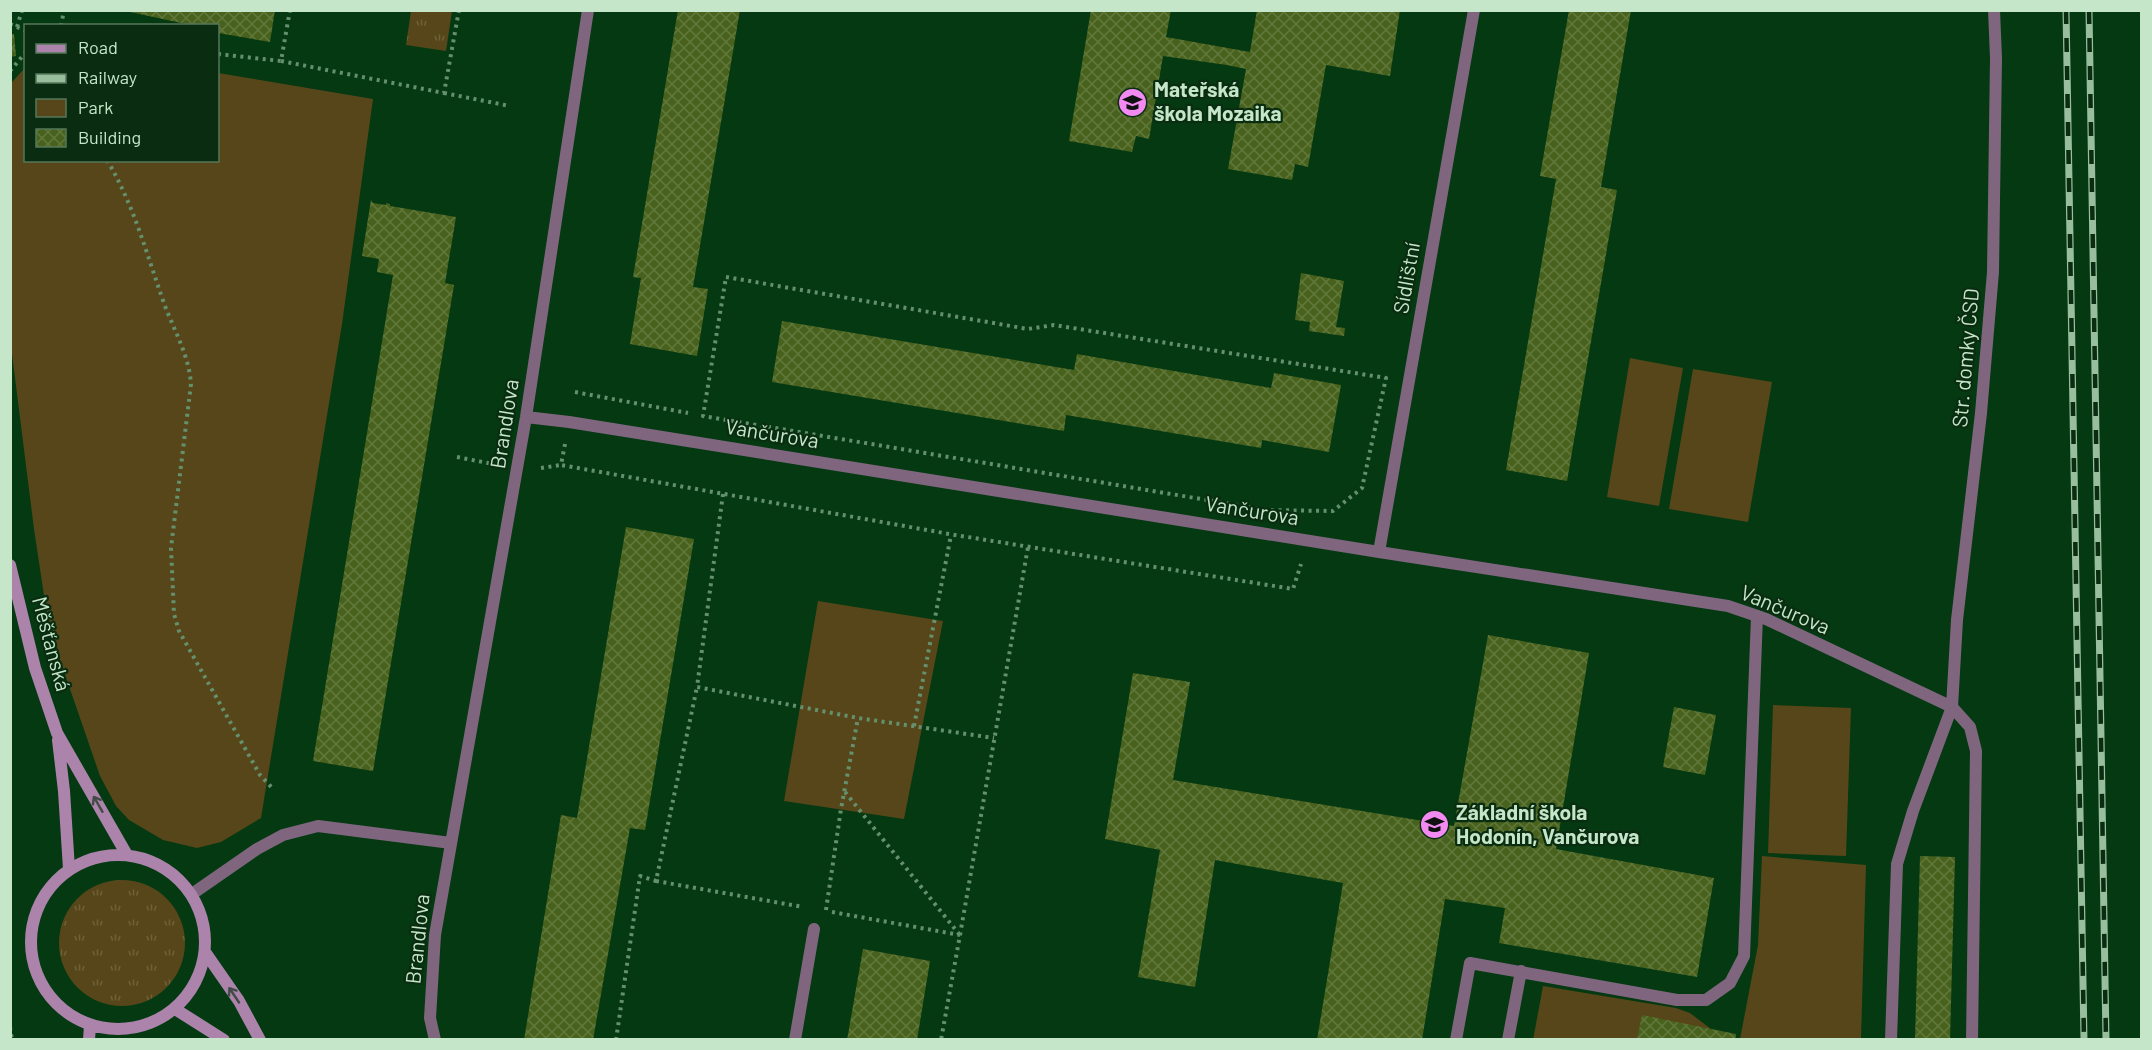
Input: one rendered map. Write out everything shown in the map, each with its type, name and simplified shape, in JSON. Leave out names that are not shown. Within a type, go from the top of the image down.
[{"type":"main road","name":"Měšťanská","points":[[10,565],[35,668],[57,733],[127,855]]},
{"type":"main road","name":"Měšťanská","points":[[57,733],[64,791],[69,869]]},
{"type":"main road","points":[[127,855],[152,861],[174,874],[192,894],[201,912],[205,932],[205,952],[200,973],[189,993],[174,1009],[156,1021],[134,1028],[112,1029],[90,1025],[66,1012],[46,992],[34,967],[30,940],[36,912],[49,888],[69,869],[97,857],[127,855]]},
{"type":"main road","points":[[205,952],[239,1002],[260,1040]]},
{"type":"main road","points":[[174,1009],[224,1040]]},
{"type":"main road","points":[[89,1040],[90,1025]]},
{"type":"street","name":"Brandlova","points":[[435,1040],[430,1018],[435,935],[526,417],[588,10]]},
{"type":"street","name":"Sídlištní","points":[[1378,552],[1474,10]]},
{"type":"street","name":"Str. domky ČSD","points":[[1952,707],[1952,668],[1981,413],[1993,272],[1996,58],[1994,10]]},
{"type":"street","name":"Vančurova","points":[[526,417],[581,423],[1378,552],[1728,606],[1757,616],[1952,707]]},
{"type":"street","points":[[1456,1040],[1470,963],[1677,1000],[1706,1000],[1730,983],[1744,956],[1757,616]]},
{"type":"street","points":[[1891,1040],[1898,864],[1913,812],[1952,707],[1970,727],[1976,751],[1972,1040]]},
{"type":"street","points":[[192,894],[257,849],[283,835],[318,826],[451,843]]},
{"type":"street","points":[[795,1040],[814,928]]},
{"type":"street","points":[[1508,1040],[1521,971]]},
{"type":"path","points":[[17,27],[22,10]]},
{"type":"path","points":[[281,61],[290,10]]},
{"type":"path","points":[[444,93],[459,10]]},
{"type":"path","points":[[10,24],[24,30]]},
{"type":"path","points":[[10,71],[24,54]]},
{"type":"path","points":[[219,54],[281,61],[510,106]]},
{"type":"path","points":[[108,162],[130,203],[166,308],[190,368],[191,384],[171,549],[174,614],[179,631],[260,775],[274,790]]},
{"type":"path","points":[[575,392],[703,416],[1267,510],[1333,511],[1362,488],[1386,378],[1054,325],[1028,328],[726,278],[703,416]]},
{"type":"path","points":[[561,465],[566,438]]},
{"type":"path","points":[[457,457],[494,464]]},
{"type":"path","points":[[532,470],[561,465],[951,535],[1293,590],[1301,561],[1314,541],[1316,511]]},
{"type":"path","points":[[656,881],[697,687],[723,494]]},
{"type":"path","points":[[914,726],[951,535]]},
{"type":"path","points":[[941,1040],[1028,547]]},
{"type":"path","points":[[697,687],[858,718],[994,738]]},
{"type":"path","points":[[814,928],[823,911],[858,718]]},
{"type":"path","points":[[845,792],[960,935]]},
{"type":"path","points":[[616,1040],[640,876],[656,881],[960,935]]},
{"type":"path","points":[[10,1027],[12,1040]]},
{"type":"green space","points":[[411,11],[452,11],[446,51],[406,45]]},
{"type":"green space","points":[[24,69],[24,162],[219,162],[219,73],[373,99],[342,324],[261,818],[221,842],[197,848],[163,840],[129,820],[116,806],[100,776],[60,660],[46,609],[11,346],[11,83]]},
{"type":"green space","points":[[1630,358],[1683,368],[1659,506],[1607,497]]},
{"type":"green space","points":[[1693,369],[1772,382],[1748,522],[1669,509]]},
{"type":"green space","points":[[818,601],[943,621],[904,819],[784,801]]},
{"type":"green space","points":[[1773,705],[1851,708],[1846,856],[1768,853]]},
{"type":"green space","points":[[1762,856],[1866,865],[1861,1039],[1740,1039],[1758,945]]},
{"type":"green space","points":[[122,880],[146,884],[167,898],[181,919],[185,943],[181,967],[167,988],[146,1002],[122,1006],[98,1002],[77,988],[63,967],[59,943],[63,919],[77,898],[98,884]]},
{"type":"green space","points":[[1543,986],[1676,1008],[1690,1013],[1711,1029],[1637,1039],[1533,1040]]},
{"type":"building","points":[[121,10],[275,10],[270,42],[219,33],[219,24],[186,24]]},
{"type":"building","points":[[678,10],[740,10],[693,287],[708,289],[697,356],[630,344],[641,278],[633,277]]},
{"type":"building","points":[[1091,10],[1171,10],[1166,37],[1250,52],[1257,10],[1400,10],[1390,76],[1326,65],[1308,167],[1295,164],[1292,180],[1228,169],[1246,69],[1227,65],[1163,56],[1149,139],[1136,136],[1132,152],[1069,141]]},
{"type":"building","points":[[1569,10],[1631,10],[1601,187],[1617,190],[1567,481],[1506,470],[1556,179],[1540,176]]},
{"type":"building","points":[[14,34],[16,56],[10,57],[10,35]]},
{"type":"building","points":[[371,200],[373,203],[386,205],[386,203],[390,206],[456,217],[445,283],[454,285],[373,771],[313,761],[393,275],[377,272],[379,259],[362,256]]},
{"type":"building","points":[[1301,273],[1344,281],[1336,327],[1345,328],[1344,336],[1309,331],[1310,322],[1295,320]]},
{"type":"building","points":[[782,321],[1074,370],[1077,354],[1271,388],[1274,373],[1341,385],[1329,452],[1262,440],[1261,448],[1066,415],[1064,431],[772,382]]},
{"type":"building","points":[[626,527],[694,539],[645,830],[630,828],[593,1040],[524,1040],[561,815],[577,818]]},
{"type":"building","points":[[1488,635],[1589,653],[1556,849],[1714,878],[1697,977],[1499,943],[1505,908],[1445,899],[1422,1040],[1317,1040],[1343,883],[1215,860],[1195,987],[1138,977],[1160,850],[1105,839],[1133,673],[1190,682],[1173,780],[1454,826]]},
{"type":"building","points":[[1674,707],[1716,715],[1705,775],[1663,767]]},
{"type":"building","points":[[1920,856],[1955,857],[1950,1040],[1915,1040]]},
{"type":"building","points":[[863,949],[930,961],[917,1040],[847,1040]]},
{"type":"building","points":[[1642,1015],[1736,1034],[1735,1040],[1637,1040]]},
{"type":"railway","points":[[2066,10],[2084,1040]]},
{"type":"railway","points":[[2089,10],[2106,1040]]},
{"type":"place","name":"Mateřská škola Mozaika","points":[[1133,102]]},
{"type":"place","name":"Základní škola Hodonín, Vančurova","points":[[1435,825]]}]
